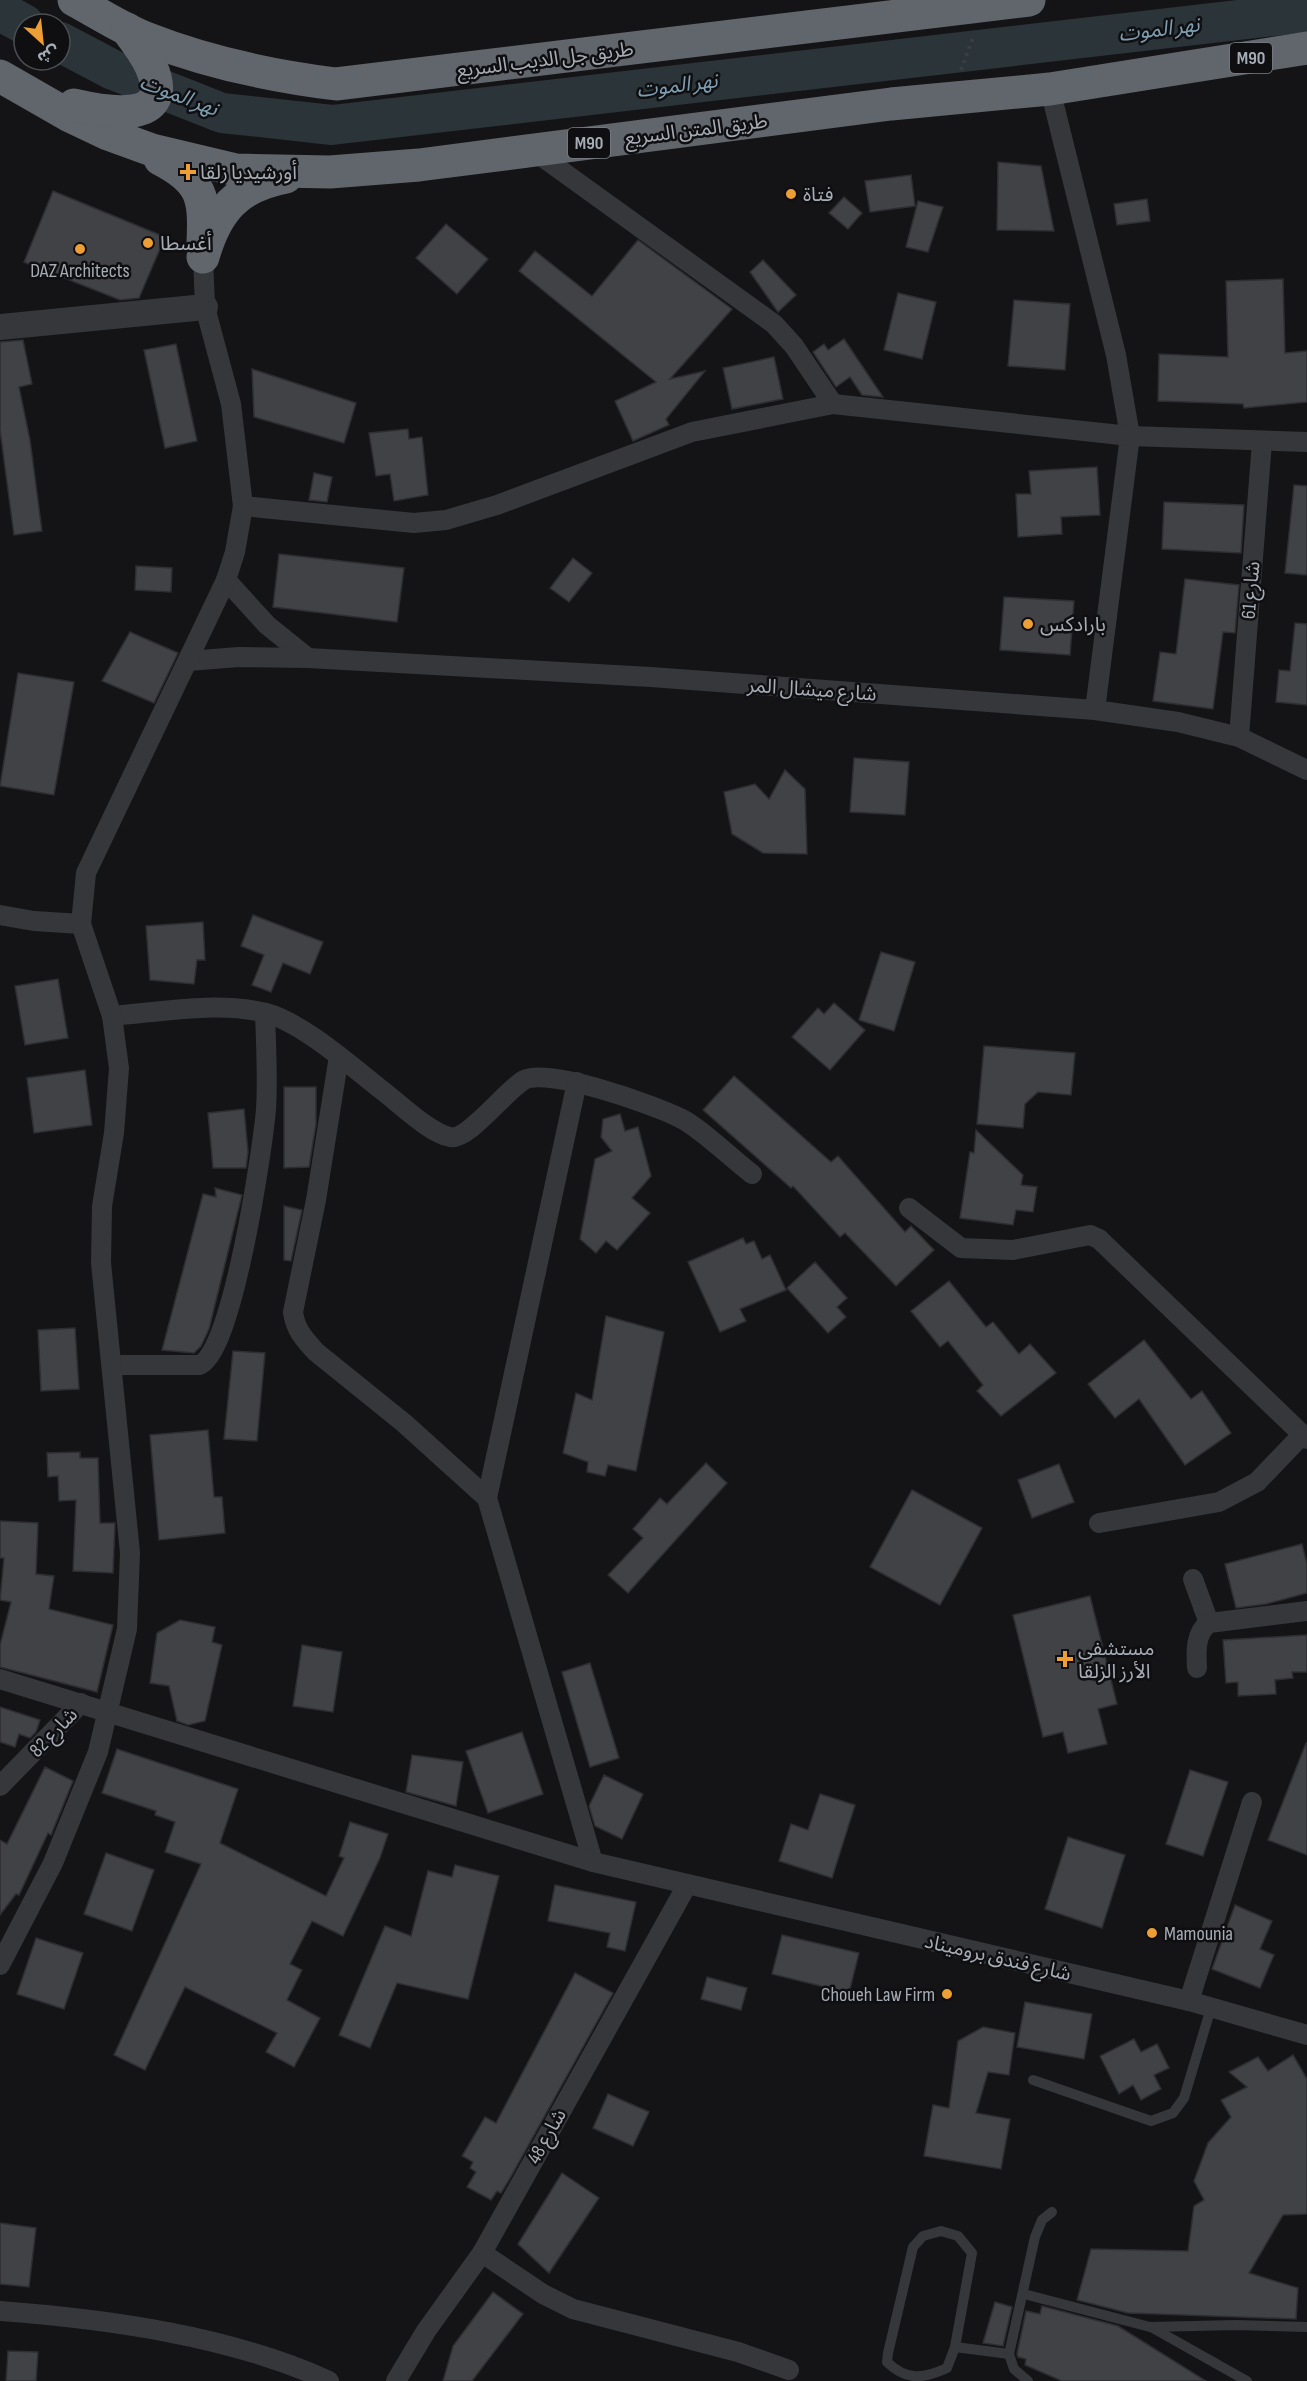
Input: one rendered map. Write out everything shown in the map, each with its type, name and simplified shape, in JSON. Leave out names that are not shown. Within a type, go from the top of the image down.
[{"type":"highway","name":"طريق جل الديب السريع","points":[[74,0],[128,29],[207,58],[271,76],[336,84],[1029,0]]},
{"type":"highway","points":[[46,102],[64,102],[108,113],[129,112],[149,104],[155,94],[156,85],[150,64],[128,29]]},
{"type":"highway","name":"M90","points":[[1195,66],[1307,48]]},
{"type":"highway","points":[[1195,66],[1274,65],[1307,61]]},
{"type":"highway","name":"طريق المتن السريع","points":[[0,76],[68,116],[129,143],[194,162],[236,170],[315,171],[419,165],[891,104],[1050,89],[1195,66]]},
{"type":"highway","points":[[129,143],[182,171],[200,193],[204,205],[203,257]]},
{"type":"highway","points":[[203,257],[217,219],[237,198],[267,181],[315,171]]},
{"type":"street","points":[[1050,89],[1116,355],[1130,436],[1095,710]]},
{"type":"street","points":[[534,150],[774,324],[794,346],[833,404]]},
{"type":"street","points":[[0,1965],[21,1919],[53,1863],[98,1752],[127,1629],[130,1553],[101,1263],[102,1206],[114,1133],[119,1068],[112,1016],[81,924],[86,873],[226,580],[235,552],[243,506],[231,404],[206,307],[203,257]]},
{"type":"street","points":[[0,327],[206,307]]},
{"type":"street","points":[[243,506],[414,523],[446,520],[497,505],[692,432],[833,404],[1130,436],[1307,442]]},
{"type":"street","name":"شارع 61","points":[[1239,737],[1262,442]]},
{"type":"street","points":[[226,580],[267,625],[308,658]]},
{"type":"street","name":"شارع ميشال المر","points":[[188,661],[239,657],[308,658],[651,676],[1095,710],[1178,722],[1239,737],[1307,770]]},
{"type":"street","points":[[0,915],[34,921],[81,924]]},
{"type":"street","points":[[112,1016],[215,1008],[266,1013],[285,1021],[339,1056],[448,1137],[455,1137],[467,1131],[511,1089],[525,1079],[544,1076],[577,1082],[682,1118],[752,1174]]},
{"type":"street","points":[[112,1365],[199,1365],[210,1358],[238,1278],[258,1164],[266,1109],[266,1013]]},
{"type":"street","points":[[339,1056],[316,1200],[293,1312],[294,1320],[304,1340],[316,1352],[404,1423],[487,1498]]},
{"type":"street","points":[[577,1082],[487,1498],[593,1862]]},
{"type":"street","points":[[909,1208],[961,1248],[1013,1250],[1089,1235],[1099,1239],[1305,1437],[1257,1482],[1219,1502],[1100,1523]]},
{"type":"street","points":[[1193,1579],[1209,1623]]},
{"type":"street","points":[[1197,1668],[1198,1640],[1203,1627],[1209,1623],[1307,1611]]},
{"type":"street","name":"شارع فندق بروميناد","points":[[0,1679],[81,1703],[178,1736],[593,1862],[1189,2001],[1307,2035]]},
{"type":"street","name":"شارع 82","points":[[0,1786],[81,1703]]},
{"type":"street","points":[[1189,2001],[1252,1802]]},
{"type":"street","name":"شارع 48","points":[[396,2381],[426,2331],[482,2253],[687,1885]]},
{"type":"street","points":[[482,2253],[543,2294],[573,2309],[738,2352],[789,2370]]},
{"type":"street","points":[[0,2311],[92,2320],[219,2343],[257,2352],[329,2381]]},
{"type":"street","points":[[0,2321],[90,2331],[217,2353],[254,2362],[304,2381]]},
{"type":"lane","points":[[1033,2080],[1151,2121],[1173,2114],[1184,2098],[1211,2008]]},
{"type":"lane","points":[[1028,2381],[1014,2369],[1009,2354],[1035,2237],[1042,2220],[1052,2212]]},
{"type":"lane","points":[[941,2231],[958,2236],[972,2253],[955,2347],[947,2368],[925,2379],[898,2373],[887,2362],[913,2247],[923,2236],[941,2231]]},
{"type":"lane","points":[[1024,2294],[1150,2326],[1307,2327]]},
{"type":"lane","points":[[1150,2326],[1247,2381]]},
{"type":"lane","points":[[955,2347],[1009,2354]]},
{"type":"path","points":[[961,69],[974,8]]},
{"type":"building","points":[[998,162],[1041,166],[1054,231],[997,230]]},
{"type":"building","points":[[911,175],[915,206],[870,212],[865,181]]},
{"type":"building","points":[[53,191],[165,237],[139,298],[120,300],[24,262]]},
{"type":"building","points":[[844,197],[862,213],[848,229],[829,213]]},
{"type":"building","points":[[1147,199],[1150,221],[1117,225],[1114,204]]},
{"type":"building","points":[[918,201],[943,207],[928,252],[906,247]]},
{"type":"building","points":[[446,224],[488,259],[457,294],[416,258]]},
{"type":"building","points":[[638,240],[732,309],[670,379],[705,371],[666,419],[669,425],[633,441],[615,401],[656,382],[519,271],[535,251],[592,296]]},
{"type":"building","points":[[763,260],[796,295],[778,312],[750,272]]},
{"type":"building","points":[[1283,279],[1285,353],[1307,351],[1307,402],[1244,408],[1243,404],[1158,401],[1159,354],[1228,357],[1226,281]]},
{"type":"building","points":[[898,293],[936,302],[922,359],[884,350]]},
{"type":"building","points":[[1014,300],[1070,304],[1065,370],[1008,366]]},
{"type":"building","points":[[844,339],[883,397],[862,395],[850,377],[836,387],[813,352],[824,344],[828,350]]},
{"type":"building","points":[[23,340],[32,384],[19,387],[30,440],[42,531],[14,535],[0,430],[0,342]]},
{"type":"building","points":[[176,344],[197,441],[165,448],[144,350]]},
{"type":"building","points":[[774,357],[783,399],[732,409],[723,368]]},
{"type":"building","points":[[252,369],[356,403],[344,443],[254,417]]},
{"type":"building","points":[[408,429],[409,439],[422,437],[428,495],[394,501],[390,474],[376,476],[369,433]]},
{"type":"building","points":[[1097,467],[1100,515],[1061,517],[1062,534],[1018,537],[1016,494],[1031,494],[1029,471]]},
{"type":"building","points":[[314,473],[332,477],[327,502],[309,500]]},
{"type":"building","points":[[1294,485],[1307,486],[1307,575],[1285,573]]},
{"type":"building","points":[[1164,502],[1244,505],[1241,553],[1162,549]]},
{"type":"building","points":[[279,554],[404,568],[397,622],[273,607]]},
{"type":"building","points":[[573,558],[592,573],[569,602],[550,588]]},
{"type":"building","points":[[136,566],[172,568],[171,592],[135,590]]},
{"type":"building","points":[[1185,579],[1239,585],[1235,633],[1223,632],[1213,709],[1153,701],[1160,652],[1176,654]]},
{"type":"building","points":[[1004,597],[1074,601],[1070,655],[1000,650]]},
{"type":"building","points":[[1295,623],[1307,624],[1307,705],[1276,702],[1279,670],[1290,671]]},
{"type":"building","points":[[130,632],[178,653],[154,703],[102,681]]},
{"type":"building","points":[[18,673],[74,682],[54,795],[0,786]]},
{"type":"building","points":[[854,758],[909,762],[905,815],[850,812]]},
{"type":"building","points":[[785,770],[805,789],[807,854],[763,853],[732,834],[724,792],[755,784],[769,799]]},
{"type":"building","points":[[253,915],[323,942],[310,974],[283,963],[271,992],[252,985],[264,955],[241,946]]},
{"type":"building","points":[[203,922],[205,960],[197,960],[194,984],[150,980],[146,926]]},
{"type":"building","points":[[881,952],[915,962],[894,1031],[859,1020]]},
{"type":"building","points":[[58,979],[68,1038],[25,1045],[15,986]]},
{"type":"building","points":[[834,1003],[865,1030],[830,1070],[792,1037],[818,1008],[824,1014]]},
{"type":"building","points":[[984,1046],[1075,1053],[1071,1095],[1038,1092],[1025,1104],[1023,1128],[977,1124]]},
{"type":"building","points":[[85,1070],[92,1125],[34,1133],[27,1078]]},
{"type":"building","points":[[734,1076],[831,1162],[838,1156],[905,1232],[911,1226],[934,1250],[896,1286],[845,1233],[840,1237],[793,1186],[791,1188],[703,1110]]},
{"type":"building","points":[[284,1087],[316,1087],[316,1124],[309,1167],[284,1168]]},
{"type":"building","points":[[244,1109],[248,1152],[246,1168],[213,1168],[208,1113]]},
{"type":"building","points":[[620,1114],[625,1131],[638,1127],[651,1176],[632,1198],[650,1213],[617,1250],[606,1241],[596,1253],[580,1239],[595,1159],[612,1151],[601,1137],[603,1119]]},
{"type":"building","points":[[976,1130],[1023,1175],[1021,1185],[1037,1187],[1033,1212],[1016,1210],[1013,1225],[960,1218],[970,1152],[974,1153]]},
{"type":"building","points":[[215,1188],[242,1195],[209,1329],[201,1346],[194,1353],[162,1350],[203,1194],[216,1197]]},
{"type":"building","points":[[284,1206],[302,1210],[291,1261],[284,1260]]},
{"type":"building","points":[[743,1238],[746,1244],[754,1241],[762,1259],[770,1255],[786,1290],[740,1309],[746,1321],[720,1332],[688,1262]]},
{"type":"building","points":[[815,1262],[847,1298],[837,1307],[846,1317],[828,1333],[787,1288]]},
{"type":"building","points":[[949,1281],[986,1327],[993,1322],[1019,1354],[1030,1344],[1056,1373],[1001,1416],[977,1391],[983,1385],[948,1341],[940,1347],[911,1311]]},
{"type":"building","points":[[606,1316],[664,1332],[636,1471],[608,1465],[605,1476],[587,1472],[588,1462],[563,1453],[576,1393],[592,1400]]},
{"type":"building","points":[[75,1328],[79,1389],[41,1391],[38,1330]]},
{"type":"building","points":[[1144,1340],[1191,1399],[1202,1391],[1231,1433],[1185,1465],[1139,1399],[1115,1418],[1088,1384]]},
{"type":"building","points":[[233,1351],[265,1353],[257,1441],[224,1439]]},
{"type":"building","points":[[208,1430],[214,1497],[222,1497],[225,1533],[159,1540],[150,1435]]},
{"type":"building","points":[[80,1452],[80,1458],[98,1458],[100,1523],[115,1523],[113,1573],[73,1571],[76,1500],[59,1501],[58,1476],[48,1477],[47,1453]]},
{"type":"building","points":[[706,1463],[727,1483],[628,1593],[608,1575],[643,1538],[633,1529],[660,1498],[667,1504]]},
{"type":"building","points":[[1059,1464],[1074,1502],[1032,1518],[1018,1480]]},
{"type":"building","points":[[912,1490],[982,1528],[940,1605],[870,1567]]},
{"type":"building","points":[[0,1521],[38,1523],[36,1574],[54,1576],[49,1609],[113,1625],[97,1692],[0,1667],[0,1645],[11,1602],[0,1600],[4,1558],[0,1558]]},
{"type":"building","points":[[1302,1544],[1307,1564],[1307,1593],[1266,1604],[1236,1608],[1225,1564]]},
{"type":"building","name":"مستشفى الأرز الزلقا","points":[[1090,1596],[1117,1704],[1098,1709],[1107,1744],[1068,1753],[1063,1732],[1043,1737],[1013,1615]]},
{"type":"building","points":[[180,1620],[215,1627],[212,1642],[222,1645],[205,1721],[188,1725],[177,1721],[169,1686],[150,1683],[157,1633]]},
{"type":"building","points":[[1307,1635],[1307,1672],[1292,1672],[1293,1678],[1275,1680],[1276,1694],[1238,1696],[1238,1682],[1226,1683],[1223,1640]]},
{"type":"building","points":[[302,1645],[342,1652],[333,1712],[293,1706]]},
{"type":"building","points":[[590,1663],[619,1758],[590,1767],[562,1672]]},
{"type":"building","points":[[0,1707],[40,1720],[36,1732],[30,1738],[19,1734],[15,1747],[0,1742]]},
{"type":"building","points":[[522,1732],[543,1794],[488,1813],[466,1751]]},
{"type":"building","points":[[1307,1744],[1307,1855],[1268,1840]]},
{"type":"building","points":[[117,1749],[238,1789],[220,1843],[326,1896],[344,1858],[339,1856],[350,1822],[388,1834],[380,1858],[343,1936],[312,1921],[290,1964],[302,1970],[287,2000],[320,2018],[294,2067],[266,2052],[277,2033],[185,1987],[145,2070],[114,2055],[201,1864],[165,1852],[175,1822],[155,1815],[156,1811],[102,1793]]},
{"type":"building","points":[[412,1755],[463,1762],[456,1806],[406,1792]]},
{"type":"building","points":[[45,1767],[73,1781],[51,1835],[48,1833],[19,1895],[16,1894],[0,1915],[0,1840],[7,1844]]},
{"type":"building","points":[[1190,1770],[1228,1782],[1203,1856],[1166,1844]]},
{"type":"building","points":[[604,1775],[643,1794],[622,1839],[595,1826],[589,1806]]},
{"type":"building","points":[[820,1794],[855,1805],[832,1878],[779,1861],[791,1824],[808,1830]]},
{"type":"building","points":[[1068,1837],[1125,1855],[1102,1928],[1045,1909]]},
{"type":"building","points":[[106,1853],[154,1870],[132,1931],[84,1914]]},
{"type":"building","points":[[455,1865],[499,1876],[468,1999],[397,1983],[370,2048],[339,2035],[385,1926],[411,1936],[428,1871],[452,1877]]},
{"type":"building","points":[[555,1885],[636,1902],[625,1951],[607,1947],[610,1933],[548,1921]]},
{"type":"building","points":[[1235,1905],[1272,1921],[1260,1949],[1274,1955],[1260,1988],[1212,1969]]},
{"type":"building","points":[[782,1935],[859,1953],[849,1993],[772,1974]]},
{"type":"building","points":[[36,1938],[83,1953],[64,2009],[17,1994]]},
{"type":"building","points":[[575,1973],[613,1993],[509,2180],[501,2193],[497,2191],[491,2200],[467,2187],[476,2172],[470,2168],[473,2162],[462,2156],[485,2117],[496,2123]]},
{"type":"building","points":[[707,1977],[747,1988],[741,2010],[701,1999]]},
{"type":"building","points":[[1025,2002],[1092,2014],[1084,2059],[1017,2047]]},
{"type":"building","points":[[983,2027],[1015,2033],[1009,2075],[988,2072],[976,2113],[1010,2119],[1001,2169],[924,2156],[933,2105],[949,2108],[958,2041]]},
{"type":"building","points":[[1134,2039],[1141,2052],[1157,2044],[1169,2068],[1154,2075],[1161,2089],[1141,2100],[1133,2085],[1119,2094],[1100,2056]]},
{"type":"building","points":[[1293,2055],[1307,2079],[1307,2214],[1283,2215],[1249,2273],[1298,2288],[1296,2319],[1128,2313],[1077,2300],[1091,2249],[1188,2251],[1194,2206],[1204,2200],[1194,2181],[1208,2143],[1231,2117],[1221,2100],[1247,2087],[1229,2072],[1258,2057],[1268,2071]]},
{"type":"building","points":[[608,2094],[649,2112],[633,2146],[593,2128]]},
{"type":"building","points":[[562,2173],[599,2198],[549,2273],[518,2244]]},
{"type":"building","points":[[0,2223],[36,2228],[29,2287],[0,2284]]},
{"type":"building","points":[[493,2292],[523,2314],[472,2381],[443,2381],[453,2346]]},
{"type":"building","points":[[995,2302],[1012,2307],[1003,2346],[983,2343]]},
{"type":"building","points":[[1042,2306],[1118,2326],[1206,2381],[1062,2381],[1025,2365],[1026,2359],[1018,2357],[1017,2354],[1026,2311],[1040,2314]]},
{"type":"building","points":[[8,2351],[38,2352],[36,2381],[6,2381]]},
{"type":"waterway","name":"نهر الموت","points":[[0,11],[12,18]]},
{"type":"waterway","name":"نهر الموت","points":[[72,48],[113,70],[222,113],[332,125],[1307,12]]},
{"type":"place","name":"أورشيديا زلقا","points":[[188,172]]},
{"type":"place","name":"فتاة","points":[[791,194]]},
{"type":"place","name":"أغسطا","points":[[148,243]]},
{"type":"place","name":"DAZ Architects","points":[[80,249]]},
{"type":"place","name":"بارادكس","points":[[1028,624]]},
{"type":"place","name":"مستشفى الأرز الزلقا","points":[[1065,1659]]},
{"type":"place","name":"Mamounia","points":[[1152,1933]]},
{"type":"place","name":"Choueh Law Firm","points":[[947,1994]]}]
